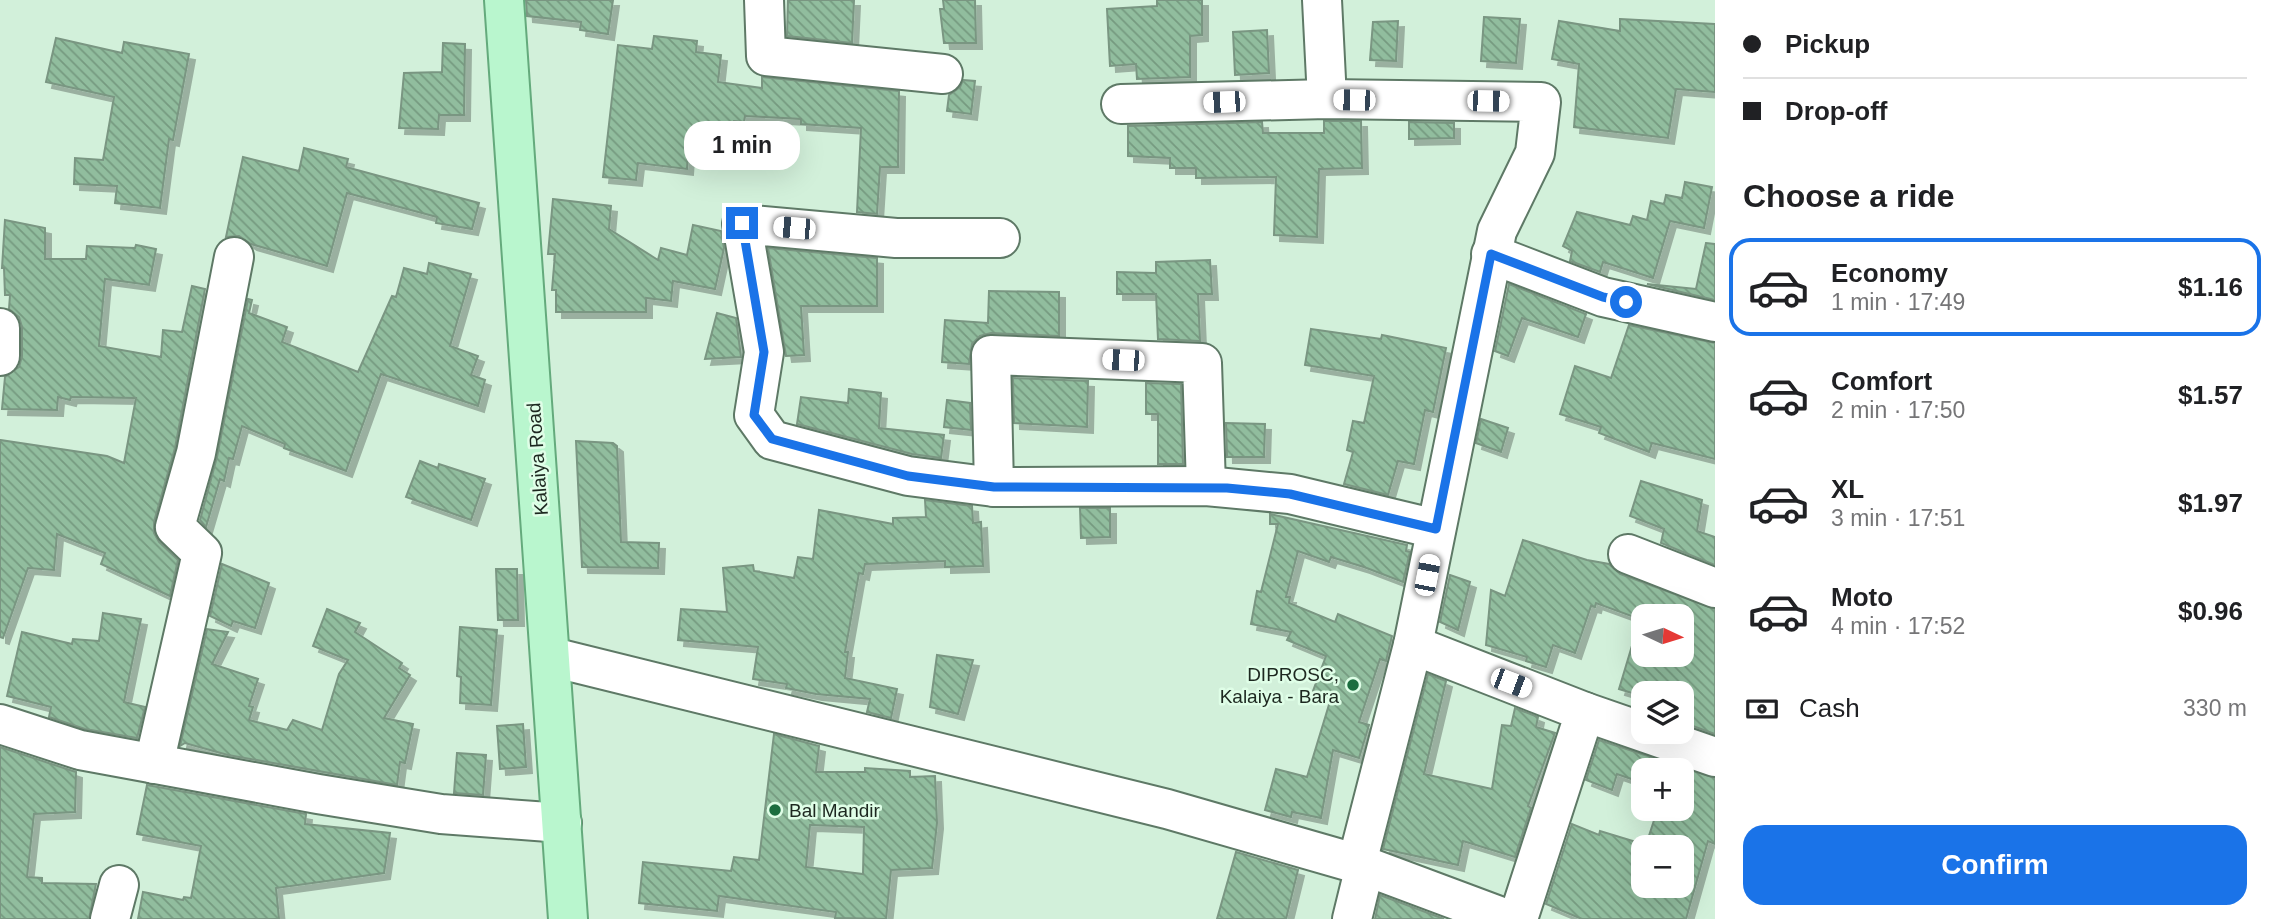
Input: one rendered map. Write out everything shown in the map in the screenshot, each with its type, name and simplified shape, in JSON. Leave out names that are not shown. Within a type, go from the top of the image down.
[{"type":"main road","name":"Kalaiya Road","points":[[504,0],[552,657],[568,919]]},
{"type":"street","points":[[764,0],[766,56],[943,74]]},
{"type":"street","points":[[1322,0],[1327,99]]},
{"type":"street","points":[[1121,104],[1327,99],[1541,102],[1535,153],[1497,230],[1491,254],[1413,645],[1361,864],[1352,919]]},
{"type":"street","points":[[1000,237],[897,238],[742,223],[764,352],[754,415],[772,439],[908,476],[994,487],[1206,486],[1290,494],[1436,529]]},
{"type":"street","points":[[1491,254],[1603,297],[1715,322]]},
{"type":"street","points":[[154,764],[202,553],[175,527],[196,453],[234,257]]},
{"type":"street","points":[[0,328],[0,356]]},
{"type":"street","points":[[994,487],[991,355],[1202,363],[1206,486]]},
{"type":"street","points":[[1628,554],[1715,588]]},
{"type":"street","points":[[1413,645],[1585,712],[1715,757]]},
{"type":"street","points":[[552,657],[1167,809],[1361,864],[1507,919]]},
{"type":"street","points":[[1518,919],[1585,712]]},
{"type":"street","points":[[0,724],[80,750],[154,764],[441,814],[562,823]]},
{"type":"building","points":[[526,0],[613,0],[608,34],[580,30],[581,22],[527,16]]},
{"type":"building","points":[[788,0],[854,0],[852,43],[787,36]]},
{"type":"building","points":[[943,0],[975,0],[976,43],[944,43],[940,9],[944,9]]},
{"type":"building","points":[[1157,0],[1202,0],[1202,35],[1190,36],[1190,77],[1137,79],[1136,64],[1110,66],[1107,9],[1157,6]]},
{"type":"building","points":[[1484,17],[1520,19],[1516,63],[1481,61]]},
{"type":"building","points":[[1620,19],[1715,24],[1715,92],[1676,89],[1668,138],[1574,127],[1579,64],[1552,59],[1559,21],[1620,31]]},
{"type":"building","points":[[1398,21],[1396,61],[1370,60],[1373,22]]},
{"type":"building","points":[[1267,30],[1269,73],[1235,75],[1233,32]]},
{"type":"building","points":[[654,36],[697,41],[696,52],[721,55],[718,82],[762,88],[762,77],[899,91],[898,167],[880,167],[877,214],[857,212],[861,128],[801,124],[801,119],[745,116],[744,122],[734,121],[728,161],[688,154],[687,169],[638,163],[636,180],[603,177],[618,45],[652,49]]},
{"type":"building","points":[[56,38],[122,53],[124,42],[189,54],[173,140],[169,139],[160,208],[115,203],[117,186],[74,184],[75,158],[103,160],[114,97],[46,82]]},
{"type":"building","points":[[443,43],[465,44],[464,115],[439,115],[438,129],[399,128],[404,73],[442,72]]},
{"type":"building","points":[[963,80],[975,81],[971,114],[947,111],[949,95],[960,87]]},
{"type":"building","points":[[1324,121],[1361,121],[1362,168],[1319,169],[1317,237],[1274,235],[1276,177],[1196,178],[1196,168],[1170,168],[1170,158],[1128,156],[1128,126],[1262,122],[1263,133],[1324,133]]},
{"type":"building","points":[[1409,122],[1454,123],[1454,138],[1409,139]]},
{"type":"building","points":[[304,148],[348,159],[346,167],[479,203],[472,229],[436,223],[437,217],[347,193],[327,266],[251,244],[239,236],[226,237],[243,157],[299,171]]},
{"type":"building","points":[[1685,182],[1712,187],[1704,228],[1670,221],[1653,278],[1603,262],[1600,272],[1570,261],[1572,251],[1563,246],[1577,212],[1630,225],[1633,216],[1647,220],[1651,201],[1664,204],[1666,195],[1682,198]]},
{"type":"building","points":[[553,199],[611,206],[609,229],[658,260],[661,248],[687,255],[693,225],[721,231],[724,248],[715,289],[673,281],[671,301],[646,298],[646,312],[556,312],[556,290],[552,290],[555,254],[548,254]]},
{"type":"building","points":[[5,220],[45,228],[45,259],[86,259],[87,246],[135,248],[136,245],[156,249],[149,285],[105,279],[99,346],[161,357],[163,330],[182,332],[192,286],[205,289],[175,448],[154,522],[154,533],[159,542],[178,560],[170,596],[101,564],[105,553],[57,534],[54,570],[28,568],[3,638],[0,637],[0,440],[107,456],[124,463],[136,398],[71,397],[70,400],[58,397],[57,410],[2,409],[5,377],[19,367],[22,356],[22,327],[19,317],[9,309],[10,295],[5,295],[2,268]]},
{"type":"building","points":[[1706,243],[1715,244],[1715,300],[1647,284],[1696,289]]},
{"type":"building","points":[[768,248],[877,258],[877,306],[801,306],[804,355],[786,356]]},
{"type":"building","points":[[1210,260],[1212,294],[1198,294],[1200,341],[1158,339],[1156,294],[1117,294],[1117,272],[1156,273],[1156,262]]},
{"type":"building","points":[[429,263],[471,274],[450,346],[478,356],[471,375],[485,380],[478,406],[381,374],[346,471],[284,448],[285,444],[242,426],[233,459],[229,458],[224,481],[220,479],[206,527],[200,520],[217,457],[248,299],[252,300],[249,313],[287,327],[282,342],[358,372],[392,296],[396,297],[404,268],[427,274]]},
{"type":"building","points":[[1509,284],[1586,314],[1578,337],[1522,318],[1508,356],[1495,351]]},
{"type":"building","points":[[989,291],[1059,292],[1059,336],[991,333],[980,336],[972,344],[969,364],[942,362],[945,320],[988,323]]},
{"type":"building","points":[[717,313],[736,318],[741,357],[705,359]]},
{"type":"building","points":[[1629,325],[1715,343],[1715,459],[1652,443],[1649,452],[1599,433],[1601,427],[1560,414],[1575,366],[1611,378]]},
{"type":"building","points":[[1311,329],[1381,339],[1382,335],[1446,348],[1433,412],[1425,410],[1414,464],[1398,461],[1388,495],[1344,484],[1353,452],[1347,450],[1353,421],[1364,423],[1374,376],[1305,365]]},
{"type":"building","points":[[1013,378],[1088,381],[1087,427],[1014,423]]},
{"type":"building","points":[[1146,383],[1181,384],[1183,464],[1158,464],[1158,414],[1146,414]]},
{"type":"building","points":[[849,389],[881,393],[879,428],[944,435],[941,458],[912,454],[797,424],[801,397],[848,403]]},
{"type":"building","points":[[947,400],[970,403],[971,430],[944,427]]},
{"type":"building","points":[[1481,419],[1508,428],[1501,452],[1476,443]]},
{"type":"building","points":[[1226,423],[1265,424],[1264,457],[1227,457]]},
{"type":"building","points":[[576,441],[613,443],[617,446],[621,542],[659,543],[658,568],[582,567]]},
{"type":"building","points":[[420,461],[438,468],[439,464],[485,479],[471,520],[406,497]]},
{"type":"building","points":[[1641,481],[1702,500],[1697,531],[1715,537],[1715,565],[1661,543],[1664,529],[1630,516]]},
{"type":"building","points":[[925,500],[972,506],[973,523],[981,522],[983,566],[945,567],[945,561],[865,564],[863,574],[859,573],[845,652],[848,652],[845,678],[897,689],[891,718],[867,712],[870,699],[816,694],[786,688],[787,684],[753,679],[758,647],[678,640],[681,609],[727,612],[723,568],[753,565],[754,571],[794,578],[798,557],[813,559],[819,510],[893,524],[893,518],[926,517]]},
{"type":"building","points":[[1080,508],[1110,508],[1110,537],[1081,538]]},
{"type":"building","points":[[1270,514],[1407,545],[1406,551],[1410,552],[1403,582],[1331,557],[1329,562],[1298,551],[1286,597],[1290,597],[1289,603],[1335,622],[1338,614],[1392,636],[1386,661],[1380,659],[1359,722],[1369,725],[1359,758],[1333,750],[1321,818],[1292,812],[1291,817],[1265,810],[1276,769],[1307,777],[1331,698],[1313,691],[1326,656],[1287,640],[1291,632],[1251,624],[1257,591],[1261,592],[1278,524],[1270,524]]},
{"type":"building","points":[[1523,540],[1609,564],[1620,574],[1715,609],[1715,734],[1694,726],[1694,681],[1631,681],[1631,693],[1619,689],[1631,649],[1631,667],[1694,667],[1694,604],[1631,604],[1631,616],[1596,603],[1595,607],[1591,606],[1575,653],[1553,645],[1546,667],[1526,661],[1527,657],[1486,645],[1491,590],[1505,596]]},
{"type":"building","points":[[222,564],[269,583],[255,628],[233,621],[231,626],[210,616]]},
{"type":"building","points":[[496,569],[517,569],[518,620],[498,620]]},
{"type":"building","points":[[1450,575],[1470,582],[1458,630],[1440,622]]},
{"type":"building","points":[[327,609],[360,623],[355,632],[402,663],[399,668],[410,675],[384,718],[413,724],[405,763],[400,762],[397,785],[228,755],[185,743],[180,746],[207,629],[228,632],[212,664],[258,679],[249,706],[253,707],[249,720],[287,730],[293,720],[322,730],[339,674],[348,660],[313,646]]},
{"type":"building","points":[[103,613],[141,619],[124,702],[145,707],[137,738],[85,729],[49,717],[51,707],[7,696],[22,632],[72,644],[73,639],[99,641]]},
{"type":"building","points":[[460,627],[497,630],[491,705],[460,703],[461,677],[457,676]]},
{"type":"building","points":[[937,655],[973,660],[958,714],[930,707]]},
{"type":"building","points":[[1428,674],[1446,681],[1424,774],[1492,789],[1502,725],[1511,726],[1515,708],[1538,717],[1536,727],[1555,733],[1528,806],[1531,808],[1515,857],[1463,841],[1458,865],[1383,849]]},
{"type":"building","points":[[523,724],[526,767],[500,769],[497,726]]},
{"type":"building","points":[[774,734],[819,746],[816,772],[865,772],[865,768],[910,771],[910,777],[935,776],[937,823],[932,868],[891,870],[886,919],[835,918],[836,912],[719,896],[717,911],[639,903],[643,862],[731,871],[734,857],[759,860]],"holes":[[[810,825],[864,827],[863,874],[806,867]]]},
{"type":"building","points":[[1599,740],[1654,758],[1631,758],[1631,779],[1617,774],[1612,790],[1586,780]]},
{"type":"building","points":[[0,747],[76,772],[75,812],[34,814],[27,877],[42,878],[42,883],[96,884],[89,919],[0,919]]},
{"type":"building","points":[[457,753],[486,755],[483,795],[454,793]]},
{"type":"building","points":[[1694,771],[1715,778],[1715,844],[1708,841],[1694,891],[1694,835],[1649,835],[1654,821],[1694,821]]},
{"type":"building","points":[[147,785],[306,814],[305,824],[390,833],[384,873],[276,888],[279,919],[138,919],[143,892],[183,900],[184,897],[191,898],[201,846],[137,834]]},
{"type":"building","points":[[1572,824],[1599,835],[1600,831],[1631,840],[1631,898],[1692,898],[1686,919],[1582,919],[1546,904]]},
{"type":"building","points":[[1236,852],[1298,870],[1286,919],[1217,919]]},
{"type":"building","points":[[1380,895],[1444,919],[1375,919]]},
{"type":"place","name":"DIPROSC, Kalaiya - Bara","points":[[1353,685]]},
{"type":"place","name":"Bal Mandir","points":[[775,810]]},
{"type":"route","points":[[742,223],[764,352],[754,415],[772,439],[841,460],[908,476],[959,483],[994,487],[1206,486],[1290,494],[1436,529],[1491,254],[1603,297],[1626,302]]}]
